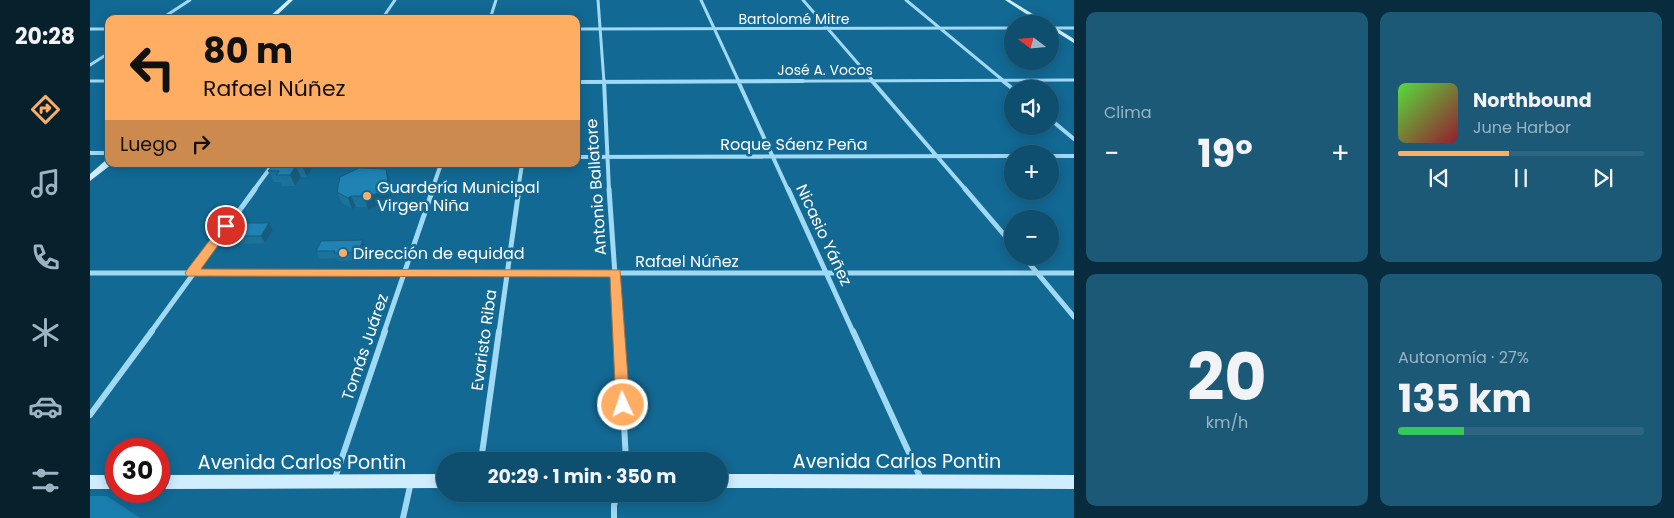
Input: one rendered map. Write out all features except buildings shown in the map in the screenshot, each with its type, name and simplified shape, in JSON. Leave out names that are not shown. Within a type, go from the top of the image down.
[{"type":"main road","points":[[274,15],[291,0]]},
{"type":"main road","points":[[1007,0],[1031,15]]},
{"type":"main road","points":[[1059,33],[1074,41]]},
{"type":"main road","points":[[90,178],[105,165]]},
{"type":"main road","name":"Avenida Carlos Pontin","points":[[170,482],[436,481]]},
{"type":"main road","name":"Avenida Carlos Pontin","points":[[728,481],[1074,482]]},
{"type":"main road","points":[[90,482],[105,482]]},
{"type":"street","points":[[167,15],[190,0]]},
{"type":"street","points":[[385,15],[395,0]]},
{"type":"street","points":[[491,15],[496,0]]},
{"type":"street","name":"Antonio Ballatore","points":[[598,0],[604,82],[606,157],[616,273],[626,452]]},
{"type":"street","name":"Nicasio Yáñez","points":[[701,0],[828,273],[922,482]]},
{"type":"street","points":[[803,0],[1004,234]]},
{"type":"street","points":[[906,0],[1003,80]]},
{"type":"street","points":[[90,29],[105,28]]},
{"type":"street","name":"Bartolomé Mitre","points":[[580,29],[1004,28]]},
{"type":"street","points":[[1059,28],[1074,28]]},
{"type":"street","points":[[90,65],[105,56]]},
{"type":"street","name":"José A. Vocos","points":[[580,82],[1074,80]]},
{"type":"street","points":[[90,81],[105,81]]},
{"type":"street","points":[[1059,126],[1074,139]]},
{"type":"street","points":[[90,153],[105,153]]},
{"type":"street","name":"Roque Sáenz Peña","points":[[580,157],[1004,156]]},
{"type":"street","points":[[1059,156],[1074,156]]},
{"type":"street","points":[[90,415],[191,273],[271,167]]},
{"type":"street","name":"Tomás Juárez","points":[[333,482],[440,167]]},
{"type":"street","name":"Evaristo Riba","points":[[482,452],[522,167]]},
{"type":"street","points":[[1030,265],[1074,317]]},
{"type":"street","name":"Rafael Núñez","points":[[90,273],[1074,272]]},
{"type":"street","points":[[403,518],[411,482]]},
{"type":"street","points":[[614,518],[615,502]]},
{"type":"shaded area","points":[[90,496],[105,496],[105,503],[118,503],[140,518],[90,518]]},
{"type":"place","name":"Guardería Municipal Virgen Niña","points":[[367,196]]},
{"type":"place","name":"Dirección de equidad","points":[[343,253]]},
{"type":"route","points":[[226,226],[191,273],[616,273],[623,405]]}]
